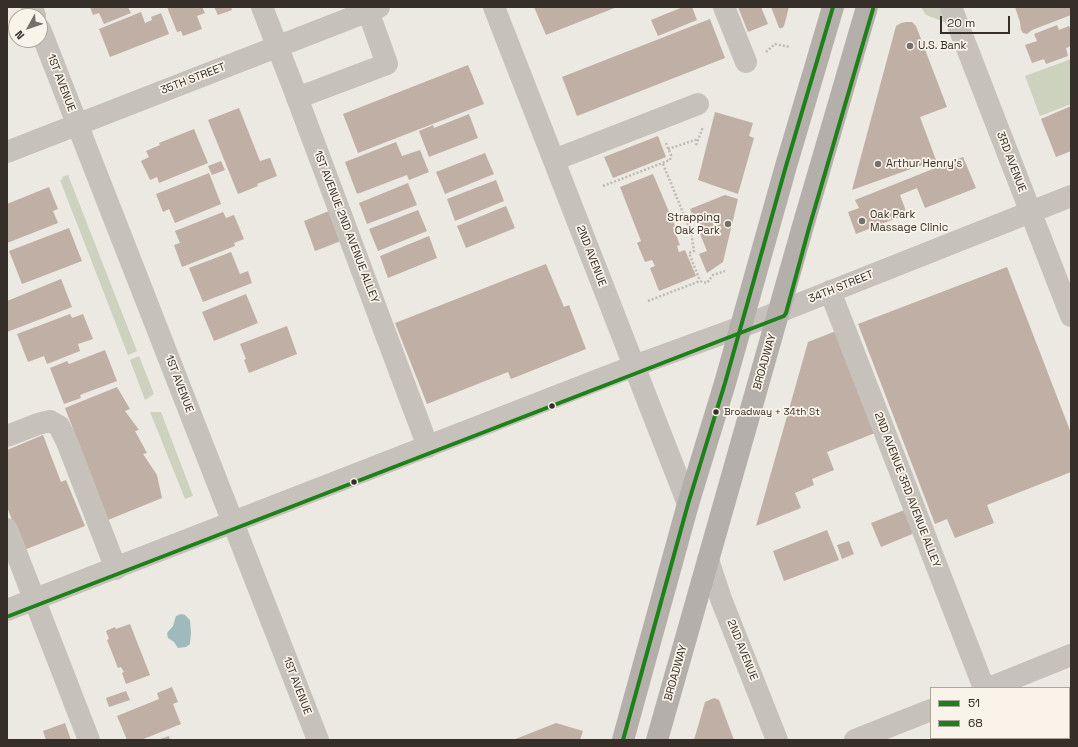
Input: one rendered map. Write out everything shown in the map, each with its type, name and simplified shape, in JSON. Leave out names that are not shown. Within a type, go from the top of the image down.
[{"type":"main road","points":[[622,740],[688,504],[833,7]]},
{"type":"main road","name":"BROADWAY","points":[[657,740],[803,226],[867,7]]},
{"type":"street","name":"1ST AVENUE 2ND AVENUE ALLEY","points":[[262,7],[278,46],[428,447]]},
{"type":"street","name":"2ND AVENUE","points":[[494,7],[688,504]]},
{"type":"street","points":[[724,7],[746,62]]},
{"type":"street","name":"3RD AVENUE","points":[[952,7],[1071,316]]},
{"type":"street","name":"35TH STREET","points":[[7,152],[373,9]]},
{"type":"street","points":[[297,98],[387,64],[373,9]]},
{"type":"street","name":"1ST AVENUE","points":[[48,48],[318,740]]},
{"type":"street","points":[[554,160],[698,104]]},
{"type":"street","name":"34TH STREET","points":[[7,610],[116,569],[634,366],[780,311],[1071,196]]},
{"type":"street","name":"2ND AVENUE 3RD AVENUE ALLEY","points":[[830,291],[984,687]]},
{"type":"street","points":[[7,436],[50,421],[59,426],[67,442],[116,569]]},
{"type":"street","points":[[7,529],[89,740]]},
{"type":"street","name":"2ND AVENUE","points":[[708,560],[721,599],[777,740]]},
{"type":"street","points":[[991,687],[1071,655]]},
{"type":"street","points":[[855,740],[930,710]]},
{"type":"path","points":[[668,149],[698,139]]},
{"type":"path","points":[[603,186],[663,164],[691,232],[694,251],[689,253],[700,281]]},
{"type":"path","points":[[648,301],[700,281],[707,283],[712,275],[725,271]]},
{"type":"green space","points":[[921,7],[939,7],[949,22],[947,23],[926,15]]},
{"type":"green space","points":[[1071,59],[1071,104],[1040,116],[1025,76]]},
{"type":"green space","points":[[68,175],[137,351],[128,355],[60,180],[63,179],[62,177]]},
{"type":"green space","points":[[139,356],[154,394],[145,400],[130,360]]},
{"type":"green space","points":[[150,412],[161,412],[193,496],[185,499]]},
{"type":"water","points":[[181,614],[185,615],[190,620],[191,633],[190,644],[186,647],[178,648],[174,642],[168,638],[167,633],[173,626],[176,616]]},
{"type":"building","points":[[90,7],[128,7],[131,13],[104,24],[99,13],[93,15]]},
{"type":"building","points":[[167,7],[202,7],[205,13],[197,16],[202,29],[183,36],[181,31],[177,32]]},
{"type":"building","points":[[214,7],[231,7],[232,10],[218,15]]},
{"type":"building","points":[[534,7],[617,7],[546,35]]},
{"type":"building","points":[[683,7],[692,7],[697,20],[658,36],[651,20]]},
{"type":"building","points":[[738,7],[761,7],[768,24],[748,32]]},
{"type":"building","points":[[771,7],[789,7],[784,26],[782,28],[779,28]]},
{"type":"building","points":[[1015,7],[1071,7],[1071,15],[1032,30],[1027,34],[1023,33],[1021,30]]},
{"type":"building","points":[[141,12],[145,23],[152,20],[151,17],[161,13],[169,34],[110,57],[99,29]]},
{"type":"building","points":[[710,19],[725,58],[577,116],[562,77]]},
{"type":"building","points":[[906,22],[912,22],[916,26],[947,107],[920,117],[936,160],[852,190],[896,26]]},
{"type":"building","points":[[1057,25],[1059,30],[1069,26],[1071,30],[1071,46],[1066,48],[1068,56],[1046,64],[1044,59],[1032,63],[1025,45],[1037,41],[1034,34]]},
{"type":"building","points":[[468,65],[484,104],[358,153],[343,114]]},
{"type":"building","points":[[1071,106],[1071,151],[1056,157],[1041,119]]},
{"type":"building","points":[[239,108],[260,161],[270,158],[277,176],[238,194],[208,120]]},
{"type":"building","points":[[715,112],[753,123],[749,136],[754,138],[738,194],[698,180]]},
{"type":"building","points":[[469,114],[478,138],[429,157],[419,131],[433,125],[434,128]]},
{"type":"building","points":[[194,129],[208,163],[159,183],[157,177],[150,180],[141,161],[149,157],[146,151],[160,145],[159,143]]},
{"type":"building","points":[[658,136],[666,157],[613,178],[604,157]]},
{"type":"building","points":[[396,142],[402,156],[420,150],[429,172],[409,180],[407,175],[357,194],[345,162]]},
{"type":"building","points":[[485,153],[494,174],[445,194],[436,172]]},
{"type":"building","points":[[963,157],[976,188],[925,208],[917,188],[900,195],[907,214],[856,234],[848,212],[859,208],[855,200]]},
{"type":"building","points":[[221,161],[225,170],[212,175],[208,166]]},
{"type":"building","points":[[209,173],[221,204],[175,223],[169,209],[163,212],[156,194]]},
{"type":"building","points":[[653,174],[675,226],[673,227],[680,245],[677,246],[679,252],[685,250],[696,276],[659,291],[650,268],[655,266],[652,260],[645,262],[637,243],[641,241],[620,187]]},
{"type":"building","points":[[496,180],[504,201],[455,221],[447,199]]},
{"type":"building","points":[[408,183],[417,205],[367,224],[359,203]]},
{"type":"building","points":[[49,187],[58,209],[53,211],[58,223],[7,243],[7,204]]},
{"type":"building","points":[[725,195],[738,199],[723,262],[707,273],[699,254],[707,251],[700,234],[704,232],[698,218],[694,220],[690,209]]},
{"type":"building","points":[[506,206],[515,228],[466,248],[457,226]]},
{"type":"building","points":[[418,210],[427,231],[378,251],[369,229]]},
{"type":"building","points":[[329,211],[341,241],[315,251],[304,221]]},
{"type":"building","points":[[223,212],[226,218],[234,215],[244,239],[234,243],[235,246],[182,267],[174,245],[180,243],[175,231]]},
{"type":"building","points":[[69,228],[82,261],[22,284],[9,251]]},
{"type":"building","points":[[429,236],[437,258],[388,278],[380,256]]},
{"type":"building","points":[[231,252],[240,274],[248,271],[252,283],[203,302],[189,268]]},
{"type":"building","points":[[546,264],[564,307],[569,305],[586,349],[511,379],[508,372],[427,404],[395,323]]},
{"type":"building","points":[[1007,267],[1071,433],[1071,472],[987,505],[994,523],[955,538],[947,519],[935,524],[858,324]]},
{"type":"building","points":[[61,279],[72,307],[7,332],[7,301]]},
{"type":"building","points":[[246,294],[258,323],[214,341],[202,312]]},
{"type":"building","points":[[70,314],[72,318],[83,314],[93,339],[78,344],[80,351],[47,364],[44,356],[28,362],[17,334]]},
{"type":"building","points":[[287,326],[297,354],[249,373],[244,360],[246,359],[240,344]]},
{"type":"building","points":[[836,331],[875,433],[827,452],[834,470],[812,479],[814,485],[795,493],[801,508],[756,526],[808,342]]},
{"type":"building","points":[[105,350],[117,381],[80,395],[81,398],[64,404],[50,368],[67,361],[69,364]]},
{"type":"building","points":[[117,387],[130,409],[125,411],[139,430],[135,431],[147,453],[143,454],[157,475],[162,498],[108,520],[65,408]]},
{"type":"building","points":[[43,435],[61,482],[66,480],[85,526],[24,550],[7,507],[7,450]]},
{"type":"building","points":[[907,509],[917,532],[881,547],[871,523]]},
{"type":"building","points":[[827,530],[839,560],[784,581],[773,551]]},
{"type":"building","points":[[849,541],[854,554],[842,559],[837,545]]},
{"type":"building","points":[[130,624],[150,675],[126,684],[122,673],[124,672],[121,667],[118,668],[107,640],[109,639],[106,631],[115,627],[116,629]]},
{"type":"building","points":[[172,687],[178,702],[173,704],[181,724],[141,740],[127,740],[117,716],[159,699],[157,693]]},
{"type":"building","points":[[126,691],[130,700],[109,707],[106,698]]},
{"type":"building","points":[[714,698],[719,700],[734,740],[694,740],[705,702]]},
{"type":"building","points":[[65,723],[71,740],[46,740],[43,731]]},
{"type":"building","points":[[556,723],[583,731],[580,740],[513,740]]},
{"type":"building","points":[[169,736],[170,740],[157,740]]},
{"type":"building","points":[[1024,739],[1042,740],[1024,740]]},
{"type":"building","points":[[1056,739],[1056,740],[1042,740]]},
{"type":"transit line","name":"51","points":[[623,740],[688,504],[725,383],[786,166],[833,7]]},
{"type":"transit line","name":"68","points":[[9,616],[784,316],[873,9]]},
{"type":"place","name":"U.S. Bank","points":[[910,46]]},
{"type":"place","name":"Arthur Henry's","points":[[878,164]]},
{"type":"place","name":"Oak Park Massage Clinic","points":[[862,221]]},
{"type":"place","name":"Strapping Oak Park","points":[[728,224]]},
{"type":"place","name":"Broadway + 34th St","points":[[716,412]]}]
